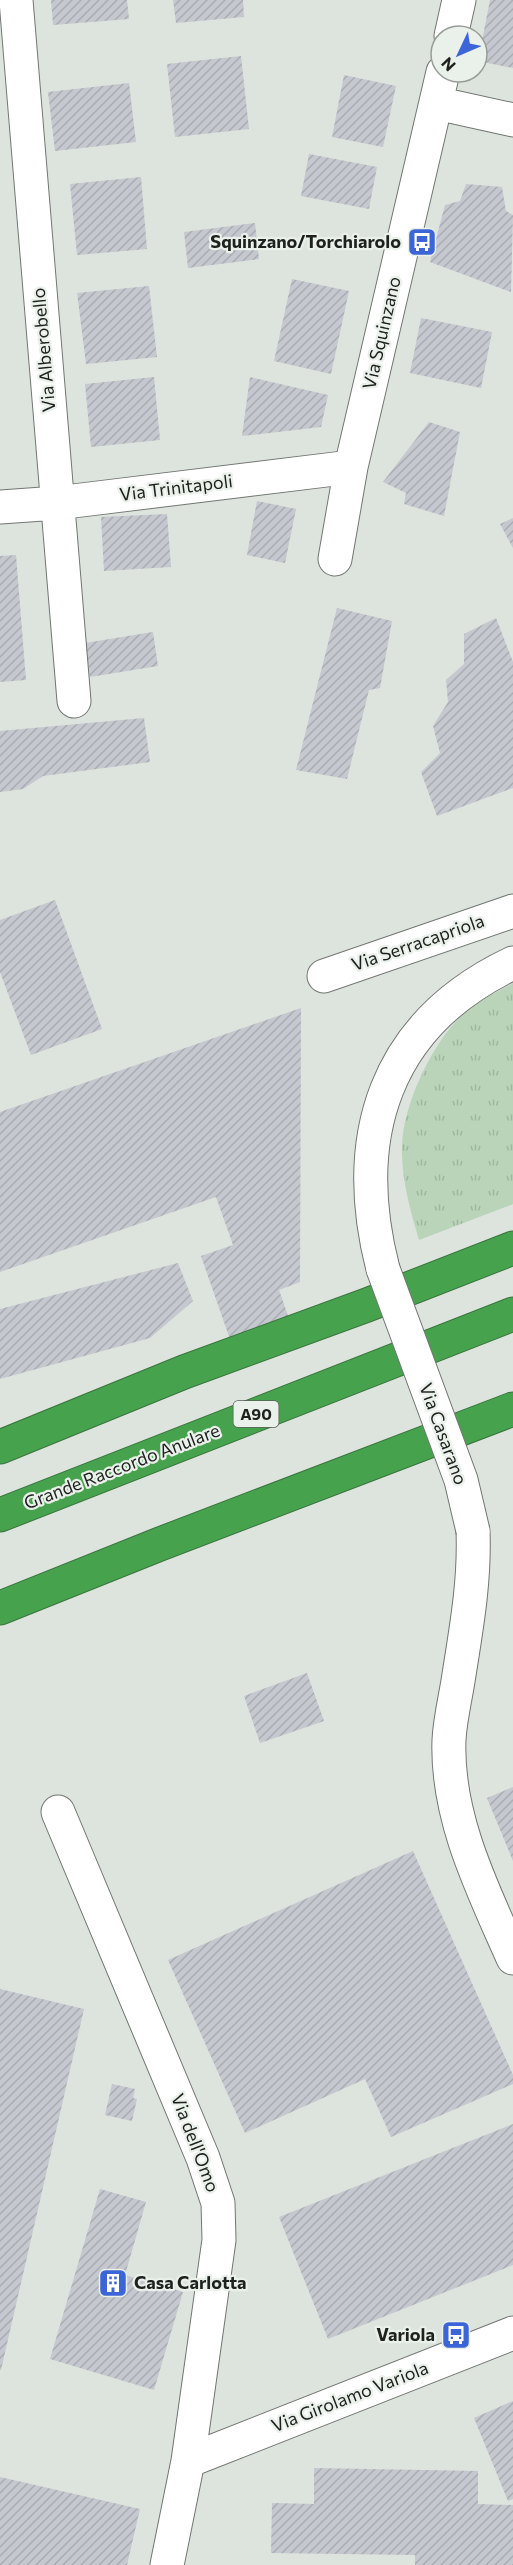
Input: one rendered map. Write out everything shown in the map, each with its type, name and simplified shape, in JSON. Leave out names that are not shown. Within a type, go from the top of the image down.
[{"type":"highway","points":[[0,1447],[184,1372],[367,1305],[513,1248]]},
{"type":"highway","name":"Grande Raccordo Anulare","points":[[0,1515],[513,1314]]},
{"type":"highway","points":[[0,1608],[513,1409]]},
{"type":"street","name":"Via Alberobello","points":[[16,0],[74,701]]},
{"type":"street","points":[[454,24],[459,0]]},
{"type":"street","points":[[439,88],[513,120]]},
{"type":"street","name":"Via Squinzano","points":[[335,559],[351,467],[439,88]]},
{"type":"street","name":"Via Trinitapoli","points":[[0,507],[57,503],[351,467]]},
{"type":"street","name":"Via Serracapriola","points":[[324,976],[513,911]]},
{"type":"street","name":"Via Casarano","points":[[513,963],[465,992],[433,1020],[407,1050],[395,1069],[377,1122],[370,1166],[373,1224],[383,1269],[461,1480],[473,1531],[474,1581],[449,1732],[450,1775],[457,1813],[472,1862],[513,1958]]},
{"type":"street","name":"Via dell'Omo","points":[[58,1812],[206,2165],[218,2203],[219,2240],[188,2461],[167,2565]]},
{"type":"street","name":"Via Girolamo Variola","points":[[188,2461],[513,2333]]},
{"type":"green space","points":[[513,983],[513,1204],[419,1240],[407,1193],[402,1158],[404,1129],[414,1092],[432,1055],[454,1023],[477,1004]]},
{"type":"building","points":[[51,0],[127,0],[129,19],[53,25]]},
{"type":"building","points":[[173,0],[243,0],[244,17],[176,23]]},
{"type":"building","points":[[490,0],[513,0],[513,68],[489,63],[489,24],[485,24]]},
{"type":"building","points":[[241,56],[249,129],[175,137],[167,64]]},
{"type":"building","points":[[344,75],[396,86],[383,147],[332,137]]},
{"type":"building","points":[[129,83],[136,142],[55,151],[48,92]]},
{"type":"building","points":[[309,154],[377,167],[369,209],[301,196]]},
{"type":"building","points":[[141,177],[147,249],[77,255],[70,184]]},
{"type":"building","points":[[466,184],[502,187],[506,211],[513,215],[511,292],[430,262],[445,205],[460,201]]},
{"type":"building","points":[[255,223],[259,259],[188,268],[184,232]]},
{"type":"building","points":[[292,279],[349,291],[331,374],[274,361]]},
{"type":"building","points":[[149,286],[157,357],[86,364],[77,293]]},
{"type":"building","points":[[421,318],[492,332],[481,388],[410,373]]},
{"type":"building","points":[[154,377],[160,440],[91,447],[85,384]]},
{"type":"building","points":[[250,377],[328,395],[321,427],[242,436]]},
{"type":"building","points":[[429,422],[460,432],[444,516],[404,504],[406,493],[383,482]]},
{"type":"building","points":[[257,501],[296,509],[285,563],[247,555]]},
{"type":"building","points":[[167,514],[171,567],[104,571],[101,517]]},
{"type":"building","points":[[513,518],[513,548],[500,524]]},
{"type":"building","points":[[16,555],[26,680],[0,682],[0,556]]},
{"type":"building","points":[[337,608],[392,621],[380,688],[369,690],[347,779],[296,770]]},
{"type":"building","points":[[496,618],[513,662],[513,788],[437,816],[421,772],[440,753],[433,726],[448,702],[446,680],[464,664],[464,634]]},
{"type":"building","points":[[153,632],[158,666],[90,677],[85,643]]},
{"type":"building","points":[[144,718],[150,762],[43,776],[23,789],[0,792],[0,731]]},
{"type":"building","points":[[55,900],[102,1029],[31,1055],[0,972],[0,920]]},
{"type":"building","points":[[301,1008],[300,1282],[279,1290],[293,1330],[234,1351],[201,1256],[233,1245],[216,1197],[0,1272],[0,1112]]},
{"type":"building","points":[[178,1263],[193,1301],[150,1338],[0,1379],[0,1309]]},
{"type":"building","points":[[307,1673],[324,1721],[260,1743],[244,1696]]},
{"type":"building","points":[[513,1787],[513,1861],[487,1798]]},
{"type":"building","points":[[413,1851],[513,2075],[513,2084],[391,2137],[365,2079],[245,2133],[168,1960]]},
{"type":"building","points":[[0,1989],[84,2009],[1,2370],[0,2370]]},
{"type":"building","points":[[112,2084],[135,2089],[133,2098],[137,2099],[132,2121],[105,2115]]},
{"type":"building","points":[[513,2124],[513,2265],[328,2339],[279,2217]]},
{"type":"building","name":"Casa Carlotta","points":[[100,2189],[146,2202],[125,2275],[183,2292],[154,2390],[50,2359]]},
{"type":"building","points":[[513,2401],[513,2499],[508,2501],[474,2418]]},
{"type":"building","points":[[314,2468],[478,2471],[478,2504],[513,2505],[513,2565],[415,2565],[415,2555],[271,2553],[272,2503],[314,2504]]},
{"type":"building","points":[[0,2477],[140,2509],[127,2565],[0,2565]]},
{"type":"place","name":"Squinzano/Torchiarolo","points":[[422,242]]},
{"type":"place","name":"Casa Carlotta","points":[[113,2283]]},
{"type":"place","name":"Variola","points":[[456,2335]]}]
